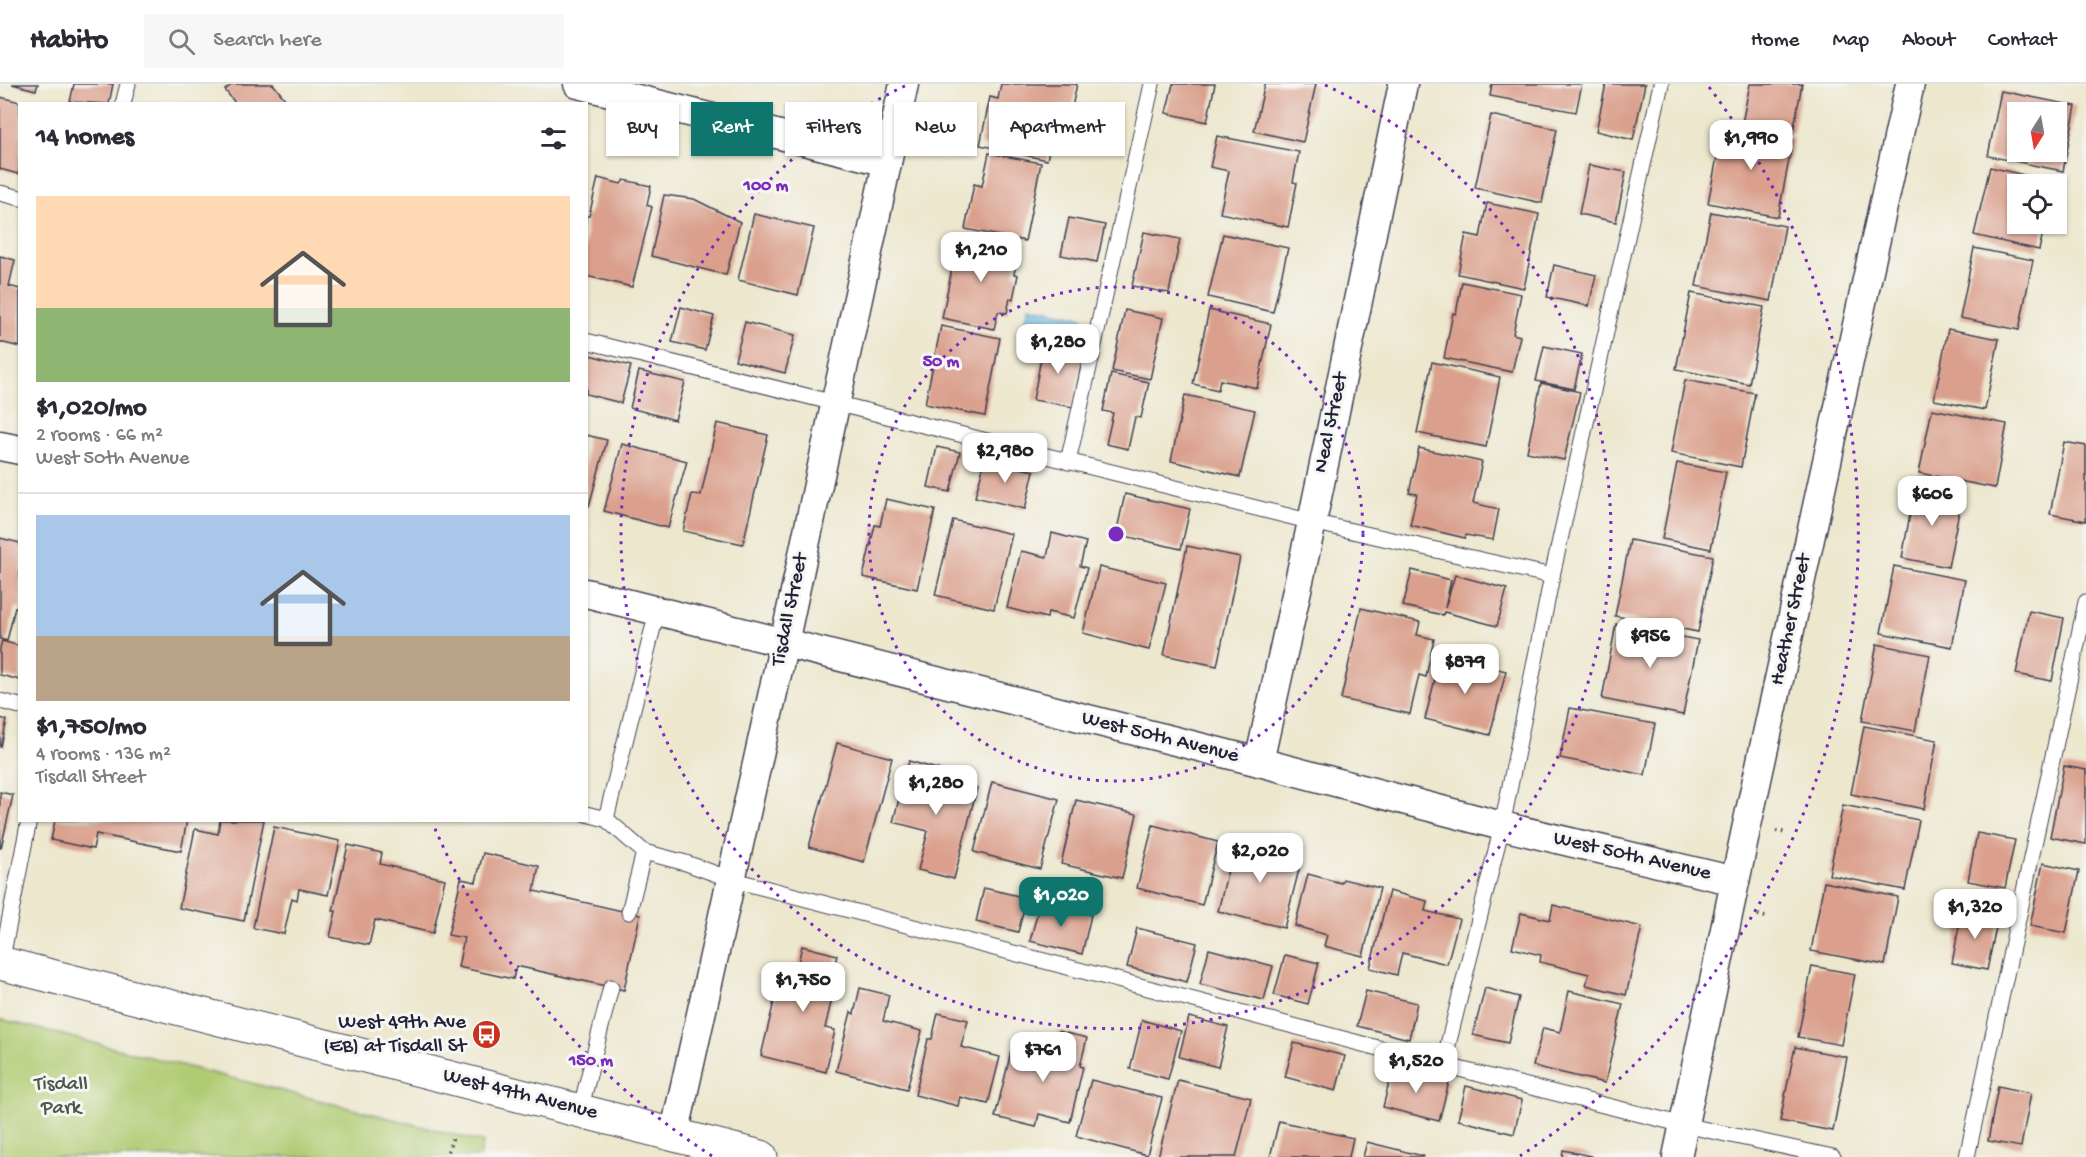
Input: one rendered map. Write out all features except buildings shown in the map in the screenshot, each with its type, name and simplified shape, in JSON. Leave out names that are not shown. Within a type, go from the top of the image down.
[{"type":"street","points":[[578,84],[648,93],[887,162]]},
{"type":"street","name":"Tisdall Street","points":[[674,1134],[784,643],[904,84]]},
{"type":"street","name":"Neal Street","points":[[1259,762],[1312,522],[1403,84]]},
{"type":"street","name":"Heather Street","points":[[1677,1157],[1735,881],[1910,84]]},
{"type":"street","points":[[0,446],[18,450]]},
{"type":"street","name":"West 50th Avenue","points":[[588,594],[1259,762],[1502,826],[1735,881]]},
{"type":"street","name":"West 49th Avenue","points":[[0,963],[761,1157]]},
{"type":"lane","points":[[124,102],[128,84]]},
{"type":"lane","points":[[1068,462],[1152,84]]},
{"type":"lane","points":[[1443,1065],[1502,826],[1552,576],[1661,84]]},
{"type":"lane","points":[[0,193],[18,198]]},
{"type":"lane","points":[[588,342],[1312,522],[1552,576]]},
{"type":"lane","points":[[1967,1157],[2086,602]]},
{"type":"lane","points":[[606,819],[657,611]]},
{"type":"lane","points":[[0,701],[18,706]]},
{"type":"lane","points":[[588,814],[606,819],[644,852],[686,863],[730,879],[1443,1065],[1684,1125],[1833,1157]]},
{"type":"lane","points":[[0,963],[29,822]]},
{"type":"lane","points":[[629,912],[644,852]]},
{"type":"lane","points":[[580,1111],[611,987]]},
{"type":"path","points":[[446,1157],[453,1137]]},
{"type":"green space","name":"Tisdall Park","points":[[0,1019],[483,1142],[480,1157],[0,1157]]},
{"type":"water","points":[[1029,306],[1082,317],[1077,341],[1024,329]]},
{"type":"place","name":"West 49th Ave (EB) at Tisdall St","points":[[487,1035]]}]
